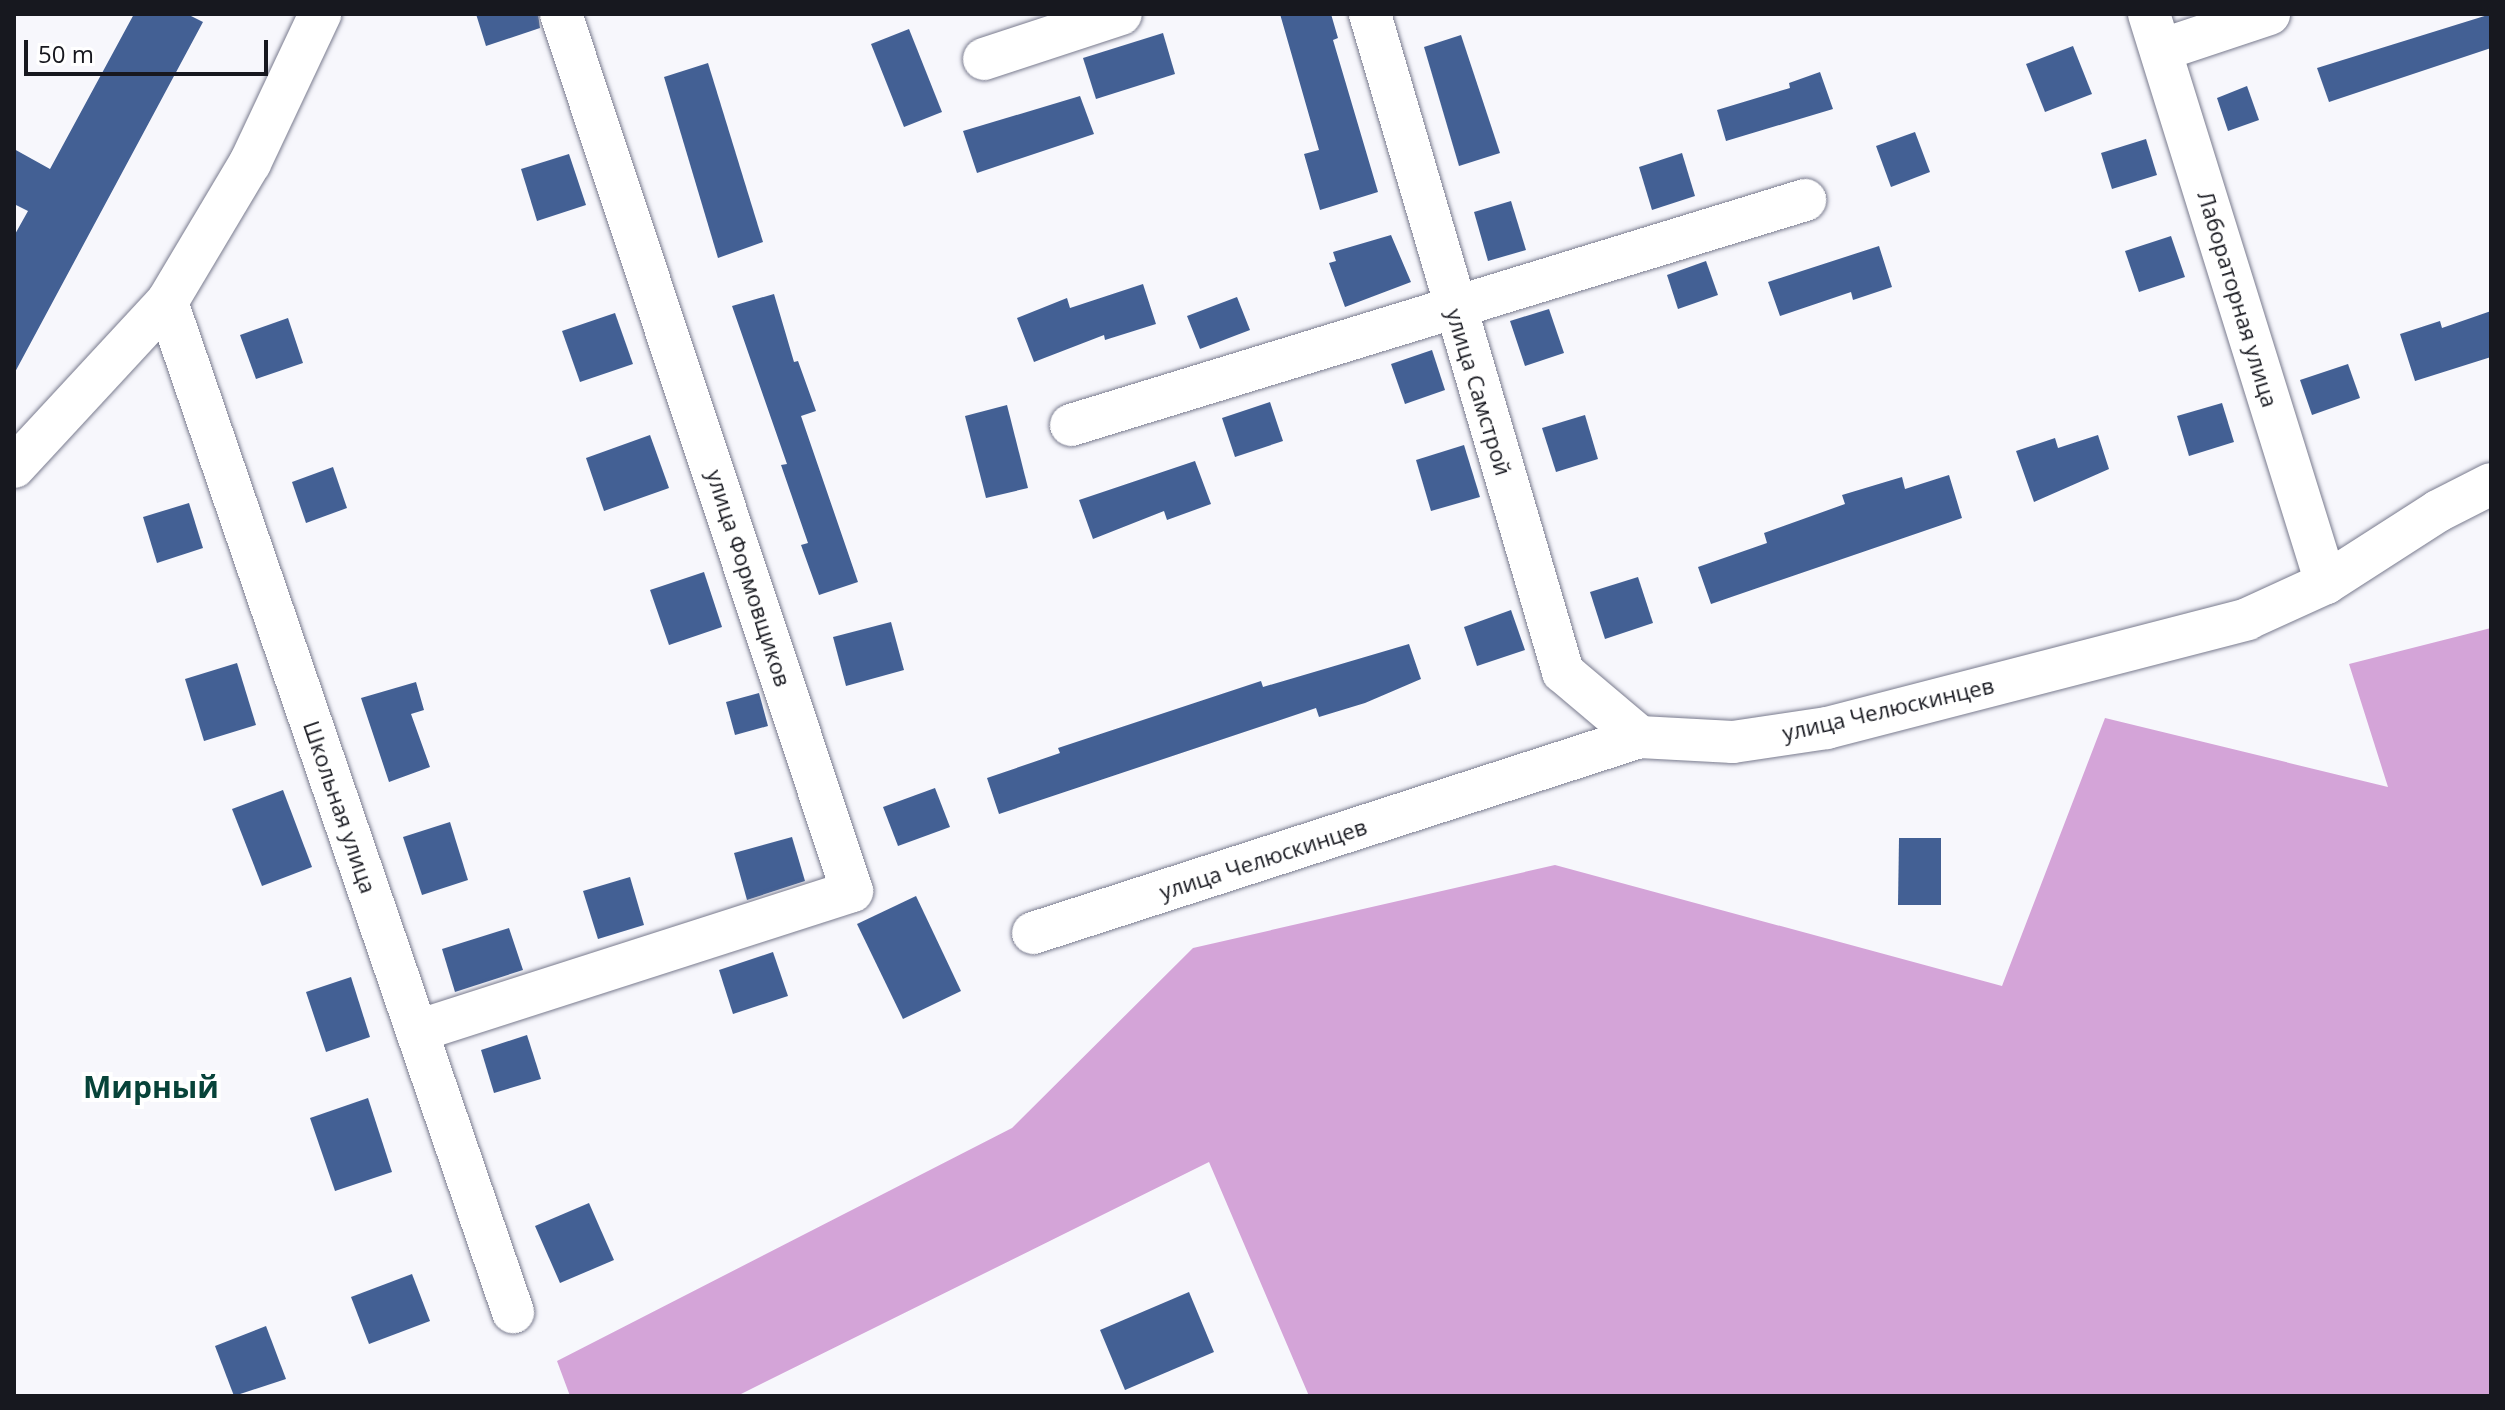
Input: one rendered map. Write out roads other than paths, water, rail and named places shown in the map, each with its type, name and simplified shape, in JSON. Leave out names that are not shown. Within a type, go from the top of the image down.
[{"type":"street","points":[[14,467],[167,302],[250,163],[320,14]]},
{"type":"street","name":"улица Формовщиков","points":[[417,1031],[852,891],[561,14]]},
{"type":"street","points":[[984,59],[1121,14]]},
{"type":"street","name":"улица Самстрой","points":[[1370,14],[1563,672],[1640,737]]},
{"type":"street","points":[[2155,32],[2269,14]]},
{"type":"street","name":"Лабораторная улица","points":[[2155,32],[2326,583]]},
{"type":"street","points":[[1071,425],[1805,200]]},
{"type":"street","name":"Школьная улица","points":[[167,302],[513,1312]]},
{"type":"street","name":"улица Челюскинцев","points":[[1033,933],[1640,737],[1733,742],[1827,728],[2247,619],[2326,583],[2438,511],[2491,484]]},
{"type":"district","name":"Мирный","points":[[151,1087]]}]
